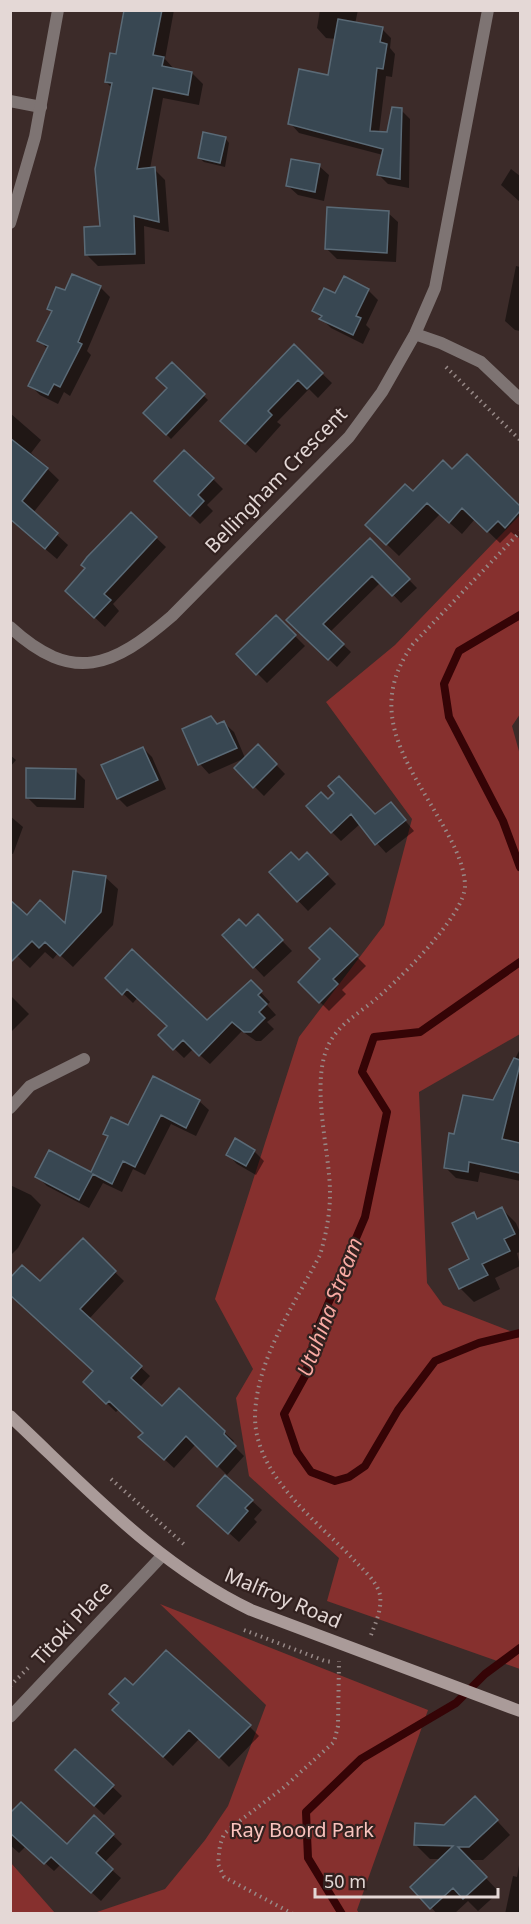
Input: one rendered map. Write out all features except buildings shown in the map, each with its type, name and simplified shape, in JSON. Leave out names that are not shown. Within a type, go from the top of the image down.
[{"type":"main road","name":"Malfroy Road","points":[[10,1416],[162,1556],[205,1586],[251,1610],[517,1710]]},
{"type":"street","points":[[10,223],[29,166],[58,10]]},
{"type":"street","name":"Bellingham Crescent","points":[[10,627],[24,640],[57,660],[86,664],[117,656],[140,644],[172,616],[349,437],[382,392],[415,334],[435,288],[488,10]]},
{"type":"street","points":[[10,101],[41,107]]},
{"type":"street","points":[[415,334],[441,343],[481,362],[520,399]]},
{"type":"street","points":[[10,1108],[30,1086],[84,1059]]},
{"type":"street","name":"Titoki Place","points":[[10,1717],[162,1556]]},
{"type":"path","points":[[441,362],[520,440]]},
{"type":"path","points":[[381,1641],[369,1634],[381,1605],[376,1584],[285,1488],[270,1467],[257,1437],[255,1416],[266,1361],[320,1255],[325,1239],[330,1194],[322,1072],[327,1050],[347,1021],[382,993],[446,926],[464,897],[464,878],[458,855],[403,754],[389,710],[393,683],[404,656],[413,644],[520,532]]},
{"type":"path","points":[[111,1479],[195,1554]]},
{"type":"path","points":[[293,1914],[224,1877],[219,1871],[220,1845],[224,1834],[232,1826],[283,1788],[334,1742],[338,1726],[338,1663]]},
{"type":"green space","points":[[520,515],[520,714],[512,726],[520,755],[520,1034],[419,1092],[427,1283],[443,1305],[520,1335],[520,1669],[327,1601],[339,1558],[249,1476],[236,1398],[253,1369],[215,1299],[299,1037],[384,925],[412,819],[326,702],[395,645]]},
{"type":"green space","name":"Ray Boord Park","points":[[160,1604],[428,1710],[357,1910],[359,1913],[94,1913],[165,1889],[205,1840],[228,1806],[266,1705]]},
{"type":"green space","points":[[11,1863],[55,1913],[11,1913]]},
{"type":"waterway","name":"Utuhina Stream","points":[[520,615],[459,651],[444,684],[449,717],[503,821],[520,867]]},
{"type":"waterway","name":"Utuhina Stream","points":[[520,962],[420,1032],[374,1037],[362,1072],[387,1112],[365,1217],[317,1330],[305,1376],[284,1414],[297,1452],[311,1472],[335,1481],[349,1477],[365,1466],[398,1410],[435,1361],[479,1343],[520,1333]]},
{"type":"waterway","name":"Utuhina Stream","points":[[342,1914],[308,1858],[306,1812],[361,1759],[456,1703],[485,1674],[520,1648]]}]
